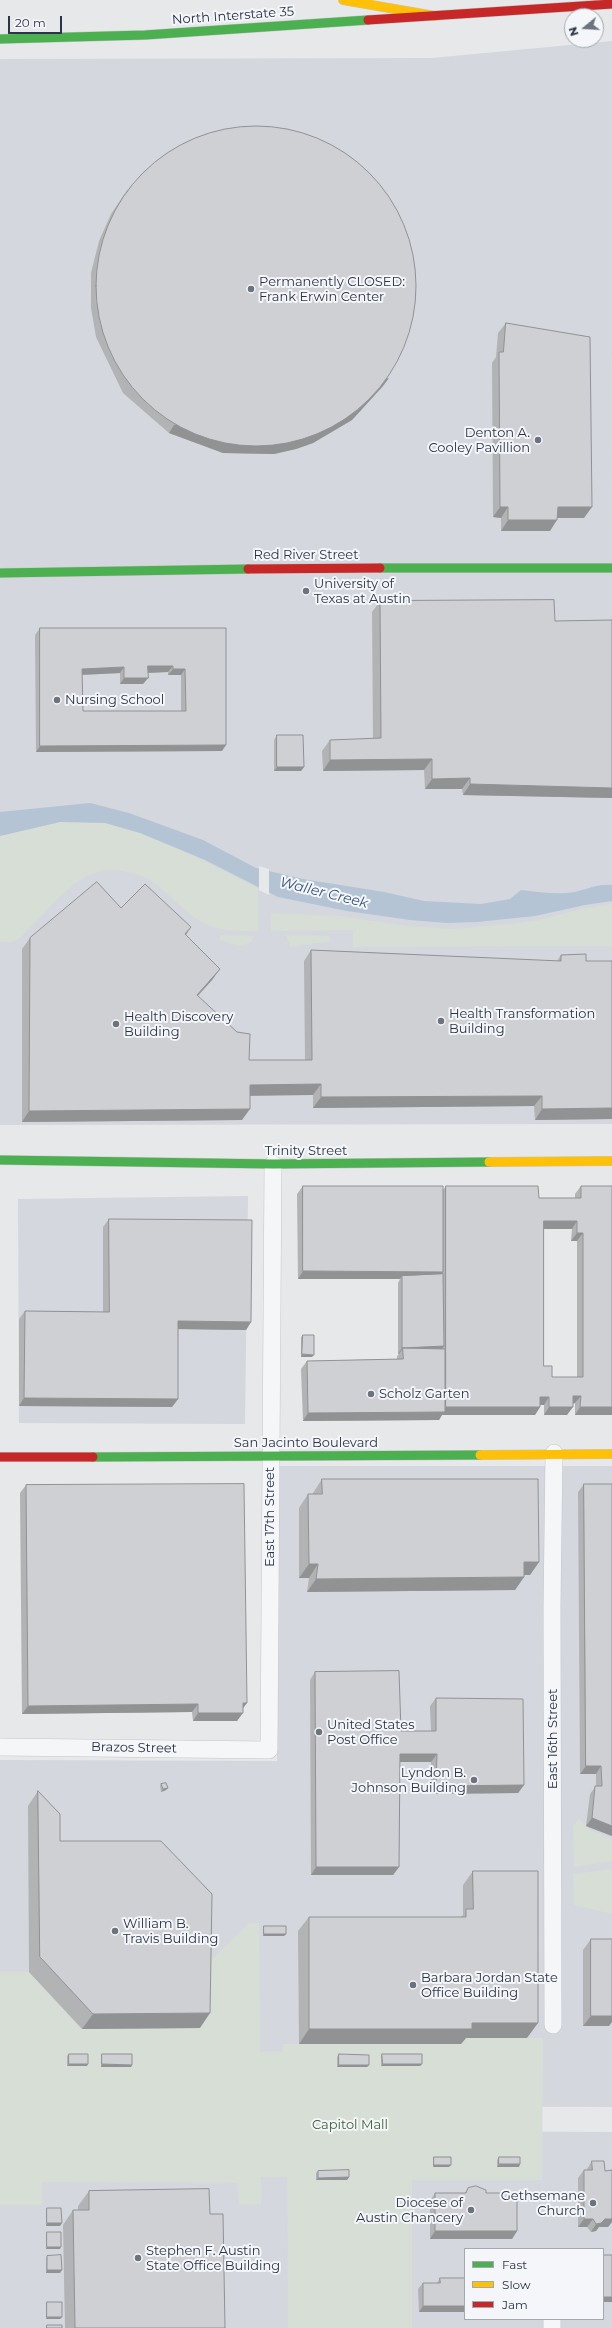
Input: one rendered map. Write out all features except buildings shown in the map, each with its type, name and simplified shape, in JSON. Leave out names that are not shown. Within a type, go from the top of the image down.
[{"type":"main road","points":[[343,0],[435,16]]},
{"type":"main road","name":"North Interstate 35","points":[[0,39],[145,34],[612,4]]},
{"type":"main road","name":"Red River Street","points":[[0,573],[281,568],[612,568]]},
{"type":"main road","name":"Trinity Street","points":[[0,1160],[273,1164],[612,1161]]},
{"type":"main road","name":"San Jacinto Boulevard","points":[[0,1457],[554,1453],[612,1454]]},
{"type":"street","name":"East 17th Street","points":[[269,1750],[273,1164]]},
{"type":"street","name":"East 16th Street","points":[[553,2025],[552,1607],[554,1453]]},
{"type":"street","name":"Brazos Street","points":[[0,1747],[269,1750]]},
{"type":"shaded area","name":"University of Texas at Austin","points":[[612,41],[612,1124],[0,1125],[0,59],[432,58],[564,46],[564,48],[604,48],[604,42]]},
{"type":"shaded area","points":[[248,1196],[245,1424],[19,1423],[18,1199]]},
{"type":"shaded area","points":[[276,1466],[612,1466],[612,2107],[0,2105],[0,1760],[277,1761]]},
{"type":"shaded area","points":[[0,2129],[612,2132],[612,2328],[0,2328]]},
{"type":"green space","points":[[611,358],[612,358],[612,553]]},
{"type":"green space","points":[[83,821],[106,823],[126,828],[165,842],[258,888],[258,931],[225,930],[207,925],[192,916],[154,883],[130,872],[113,870],[95,873],[80,880],[43,913],[20,938],[13,942],[0,942],[0,836],[60,822]]},
{"type":"green space","points":[[612,904],[612,946],[353,947],[353,930],[271,931],[271,913],[339,916],[408,926],[455,929],[536,921],[581,909]]},
{"type":"green space","points":[[220,935],[254,936],[251,942],[240,946],[219,940]]},
{"type":"green space","points":[[286,935],[329,936],[331,941],[290,947]]},
{"type":"green space","points":[[579,1818],[590,1830],[612,1839],[612,1861],[574,1867],[573,1826]]},
{"type":"green space","points":[[612,1869],[612,1914],[574,1905],[573,1874]]},
{"type":"green space","name":"Capitol Mall","points":[[249,1923],[259,1923],[260,2052],[282,2052],[283,2044],[462,2038],[543,2038],[542,2180],[412,2180],[412,2328],[288,2328],[287,2177],[261,2177],[261,2204],[239,2205],[237,2183],[42,2182],[42,2205],[0,2205],[0,1972],[29,1972],[83,2029],[201,1970]]},
{"type":"water","name":"Waller Creek","points":[[90,803],[129,813],[203,840],[256,868],[303,879],[384,892],[424,901],[481,904],[510,899],[521,890],[562,893],[575,892],[597,886],[612,885],[612,901],[585,905],[535,916],[477,922],[446,923],[410,920],[347,911],[278,897],[205,860],[140,833],[105,823],[60,822],[0,836],[0,812]]},
{"type":"pier","points":[[259,866],[269,869],[269,895],[259,890]]},
{"type":"traffic: fast","points":[[0,39],[145,35],[368,20]]},
{"type":"traffic: fast","points":[[380,568],[612,568]]},
{"type":"traffic: fast","points":[[0,573],[248,569]]},
{"type":"traffic: fast","points":[[0,1160],[273,1164],[489,1162]]},
{"type":"traffic: fast","points":[[93,1457],[480,1455]]},
{"type":"traffic: slow","points":[[343,0],[435,16]]},
{"type":"traffic: slow","points":[[489,1162],[612,1161]]},
{"type":"traffic: slow","points":[[480,1455],[612,1454]]},
{"type":"traffic: jam","points":[[368,20],[612,4]]},
{"type":"traffic: jam","points":[[248,569],[380,568]]},
{"type":"traffic: jam","points":[[0,1457],[93,1457]]},
{"type":"place","name":"Permanently CLOSED: Frank Erwin Center","points":[[251,289]]},
{"type":"place","name":"Denton A. Cooley Pavillion","points":[[538,440]]},
{"type":"place","name":"University of Texas at Austin","points":[[306,591]]},
{"type":"place","name":"Nursing School","points":[[57,700]]},
{"type":"place","name":"Health Transformation Building","points":[[441,1021]]},
{"type":"place","name":"Health Discovery Building","points":[[116,1024]]},
{"type":"place","name":"Scholz Garten","points":[[371,1394]]},
{"type":"place","name":"United States Post Office","points":[[319,1732]]},
{"type":"place","name":"Lyndon B. Johnson Building","points":[[474,1780]]},
{"type":"place","name":"William B. Travis Building","points":[[115,1931]]},
{"type":"place","name":"Barbara Jordan State Office Building","points":[[413,1985]]},
{"type":"place","name":"Gethsemane Church","points":[[593,2203]]},
{"type":"place","name":"Diocese of Austin Chancery","points":[[471,2210]]},
{"type":"place","name":"Stephen F. Austin State Office Building","points":[[138,2258]]}]
